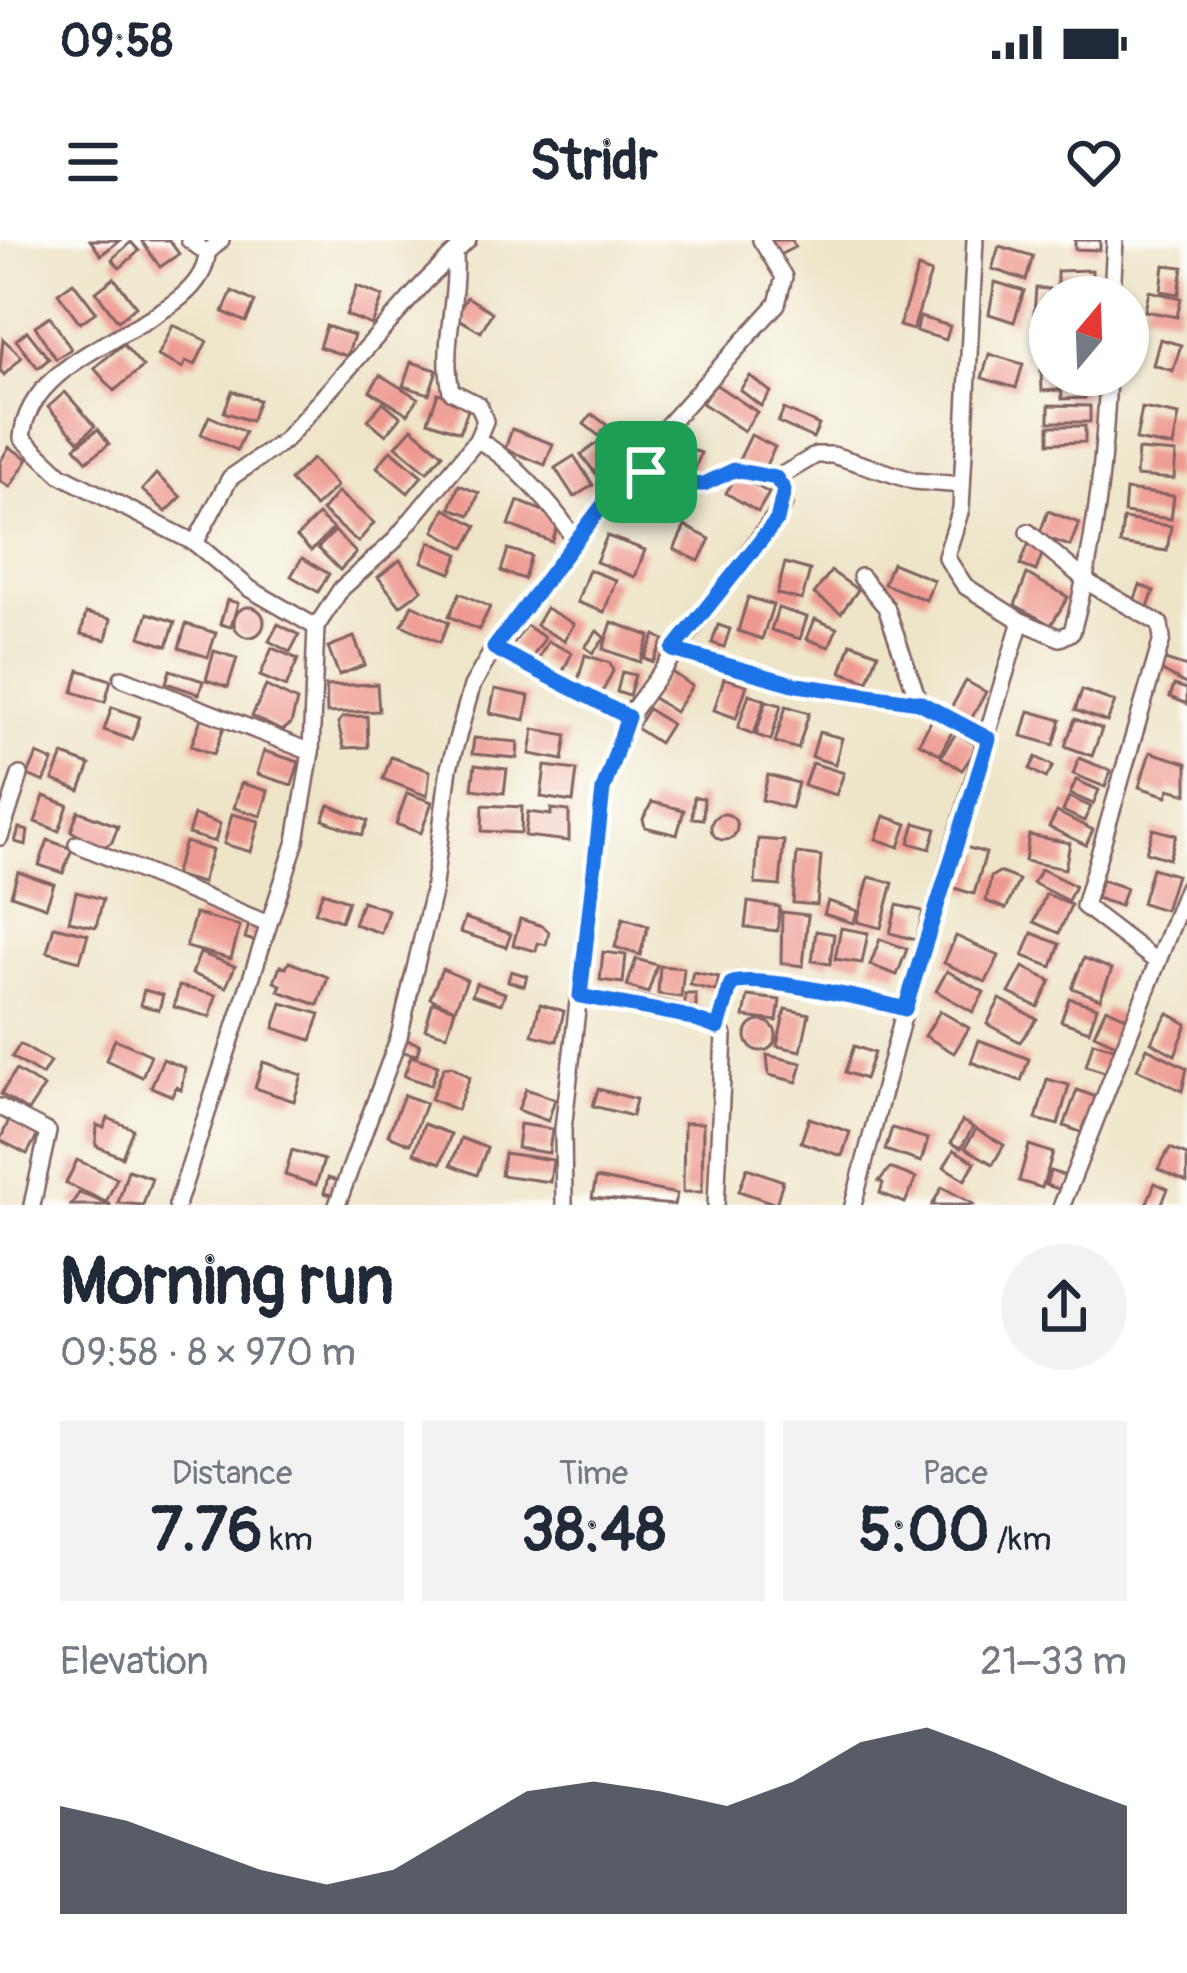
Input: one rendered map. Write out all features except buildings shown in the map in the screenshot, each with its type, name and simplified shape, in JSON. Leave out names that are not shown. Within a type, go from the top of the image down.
[{"type":"street","points":[[189,240],[207,253]]},
{"type":"street","points":[[221,240],[207,253],[206,266],[187,292],[50,378],[24,414],[22,438],[62,475],[195,544],[250,589],[316,627]]},
{"type":"street","points":[[195,544],[230,478],[284,441],[468,240]]},
{"type":"street","points":[[337,1205],[399,1037],[433,892],[449,769],[472,686],[494,648],[632,467],[709,374],[743,347],[777,304],[784,277],[760,240]]},
{"type":"street","points":[[975,240],[962,485],[946,557],[951,572],[1021,622],[1060,638],[1072,632],[1089,583],[1090,549],[1103,490],[1107,396]]},
{"type":"street","points":[[1113,276],[1115,240]]},
{"type":"street","points":[[177,1205],[296,841],[310,752],[316,627],[340,589],[393,542],[477,440],[485,421],[479,405],[451,391],[446,368],[457,286],[455,255]]},
{"type":"street","points":[[477,440],[495,448],[565,519],[574,541]]},
{"type":"street","points":[[632,467],[704,484],[734,470],[776,478],[816,455],[832,454],[877,472],[962,485]]},
{"type":"street","points":[[564,1205],[562,1130],[603,790],[628,717],[673,650],[777,520],[784,504],[776,478]]},
{"type":"street","points":[[1028,532],[1089,583],[1160,624],[1162,639],[1127,770],[1084,906],[1087,913],[1156,961]]},
{"type":"street","points":[[861,577],[886,607],[919,702]]},
{"type":"street","points":[[853,1205],[905,1009],[1021,622]]},
{"type":"street","points":[[494,648],[628,717]]},
{"type":"street","points":[[673,650],[797,685],[919,702],[989,739]]},
{"type":"street","points":[[122,678],[310,752]]},
{"type":"street","points":[[0,837],[20,775]]},
{"type":"street","points":[[76,844],[268,924]]},
{"type":"street","points":[[1062,1205],[1187,887]]},
{"type":"street","points":[[716,1205],[725,1045],[718,1028],[731,984],[751,978],[812,993],[839,991],[905,1009]]},
{"type":"street","points":[[580,996],[681,1015],[718,1028]]},
{"type":"street","points":[[0,1107],[48,1132],[32,1205]]},
{"type":"route","points":[[632,467],[646,472],[704,484],[734,470],[776,478],[784,490],[777,520],[673,650],[797,685],[919,702],[989,739],[905,1009],[839,991],[812,993],[739,979],[731,984],[718,1028],[681,1015],[580,996],[603,790],[628,717],[551,682],[494,648],[632,467]]}]
